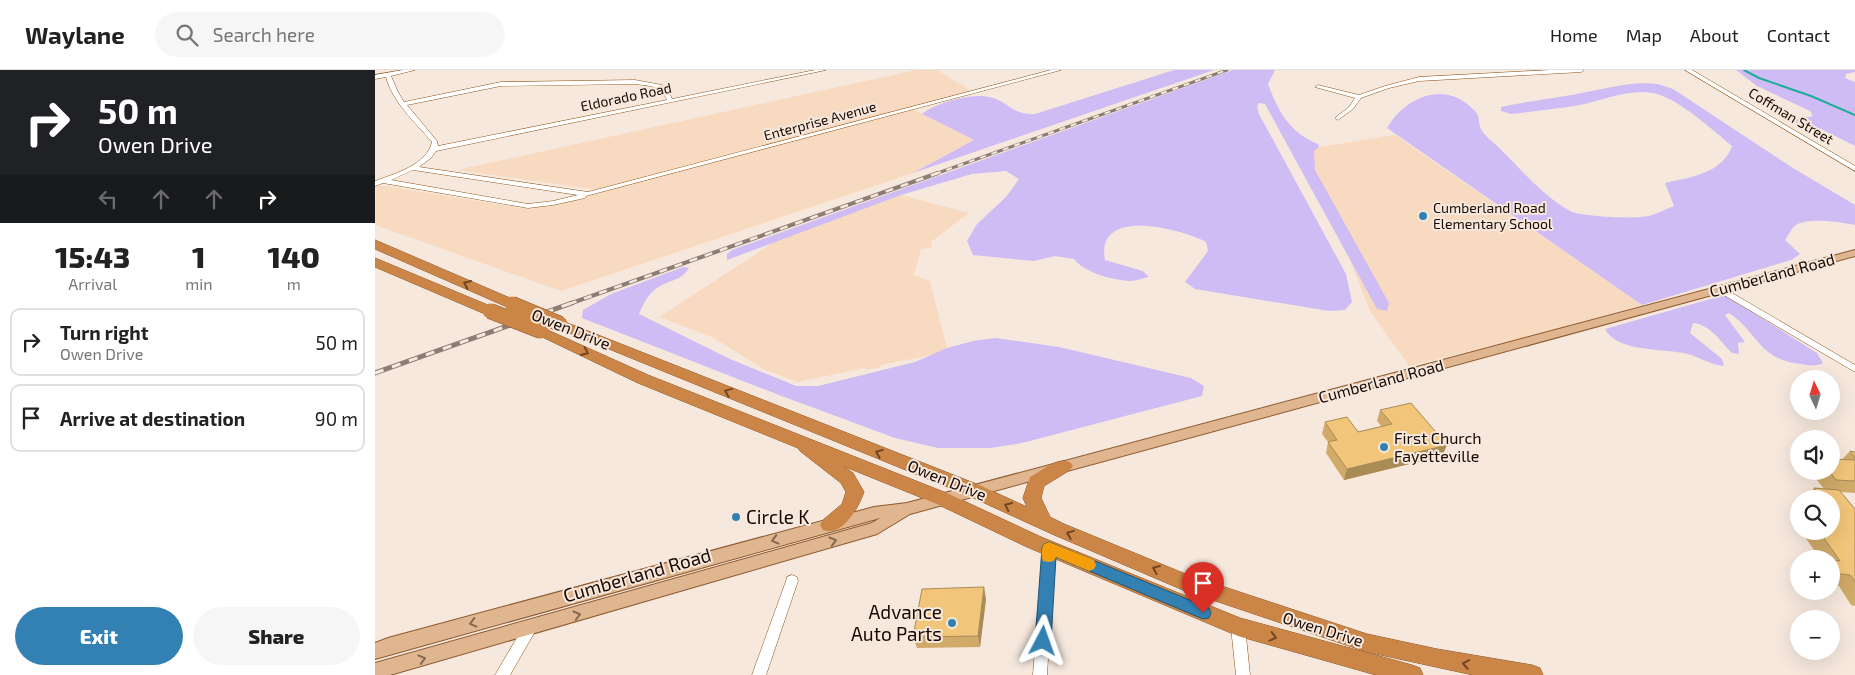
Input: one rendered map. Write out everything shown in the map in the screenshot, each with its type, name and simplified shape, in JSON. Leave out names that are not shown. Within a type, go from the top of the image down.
[{"type":"highway","name":"Owen Drive","points":[[375,244],[560,324],[973,490],[1183,582],[1367,643],[1423,656],[1531,675]]},
{"type":"highway","name":"Owen Drive","points":[[375,262],[541,331],[643,379],[793,437],[943,499],[1049,548],[1238,627],[1412,675]]},
{"type":"highway","points":[[793,437],[847,478],[855,492],[849,508],[829,525]]},
{"type":"highway","points":[[1043,522],[1032,498],[1036,482],[1064,466]]},
{"type":"main road","name":"Cumberland Road","points":[[375,651],[829,525],[874,513],[907,509],[1855,253]]},
{"type":"main road","name":"Cumberland Road","points":[[375,671],[877,528],[907,509]]},
{"type":"street","points":[[375,77],[412,70]]},
{"type":"street","name":"Eldorado Road","points":[[434,149],[823,70]]},
{"type":"street","name":"Enterprise Avenue","points":[[379,183],[528,206],[553,203],[1058,70]]},
{"type":"street","points":[[1338,118],[1351,108],[1359,98],[1392,85],[1419,79],[1581,70]]},
{"type":"street","name":"Coffman Street","points":[[1688,70],[1855,168]]},
{"type":"street","points":[[379,183],[412,168],[428,158],[434,149],[435,142],[392,89],[388,75]]},
{"type":"street","points":[[403,104],[501,84],[635,82],[660,86],[667,93],[669,101]]},
{"type":"street","points":[[1318,87],[1359,98]]},
{"type":"street","name":"Enterprise Avenue","points":[[412,168],[588,194]]},
{"type":"street","points":[[1720,289],[1841,363],[1855,369]]},
{"type":"street","points":[[1040,675],[1049,548]]},
{"type":"street","points":[[759,675],[792,581]]},
{"type":"street","points":[[1238,627],[1243,675]]},
{"type":"street","points":[[502,675],[530,628]]},
{"type":"shaded area","points":[[916,70],[937,70],[973,92],[910,108],[974,140],[913,173],[561,291],[375,225],[376,186],[386,186],[520,208],[554,206],[606,191],[457,170]]},
{"type":"shaded area","points":[[1174,70],[1214,70],[913,173],[974,140],[922,114],[936,106],[954,100],[982,96],[1001,101],[1021,113],[1035,114]]},
{"type":"shaded area","points":[[1233,70],[1275,70],[1268,84],[1276,103],[1286,120],[1300,134],[1318,144],[1319,147],[1314,151],[1315,170],[1389,303],[1387,311],[1377,309],[1265,104],[1259,103],[1257,106],[1259,114],[1346,274],[1352,302],[1345,310],[1329,311],[1195,289],[1185,282],[1208,251],[1206,242],[1160,228],[1126,227],[1113,233],[1105,243],[1105,260],[1143,271],[1149,277],[1132,281],[1099,275],[1085,268],[1074,259],[1055,256],[1034,261],[973,255],[967,241],[977,224],[1006,197],[1019,179],[1006,171],[972,174],[901,195],[727,260],[727,254],[732,250]]},
{"type":"shaded area","points":[[1736,70],[1855,70],[1855,72],[1846,74],[1845,78],[1855,82],[1855,146],[1821,129],[1795,122],[1798,119],[1813,116],[1810,111],[1757,86]]},
{"type":"shaded area","points":[[1641,83],[1658,84],[1673,89],[1793,168],[1855,205],[1855,225],[1825,221],[1801,223],[1793,228],[1785,240],[1800,254],[1791,260],[1642,305],[1387,128],[1405,107],[1416,100],[1439,94],[1452,96],[1464,101],[1475,111],[1484,134],[1541,190],[1560,205],[1570,211],[1585,215],[1609,217],[1649,216],[1674,206],[1665,183],[1704,173],[1721,163],[1732,146],[1688,110],[1660,95],[1640,92],[1563,108],[1511,114],[1501,111],[1501,107],[1509,105]]},
{"type":"shaded area","name":"Cumberland Road Elementary School","points":[[1395,135],[1642,305],[1540,334],[1409,366],[1370,311],[1307,149]]},
{"type":"shaded area","points":[[901,195],[969,213],[931,242],[932,248],[921,249],[914,275],[930,281],[948,352],[881,365],[881,367],[866,370],[865,368],[798,382],[765,370],[714,338],[659,317],[779,239]]},
{"type":"shaded area","points":[[683,267],[689,268],[680,277],[660,286],[653,292],[639,314],[730,359],[796,386],[818,386],[915,362],[947,348],[973,341],[996,338],[1059,347],[1191,378],[1204,386],[1202,396],[1022,443],[990,448],[938,448],[895,438],[582,318],[583,310],[611,294]]},
{"type":"shaded area","points":[[1721,296],[1727,296],[1817,353],[1823,363],[1815,365],[1800,364],[1775,357],[1760,344],[1739,320],[1729,313],[1725,315],[1745,342],[1738,343],[1739,354],[1732,353],[1715,334],[1699,324],[1693,323],[1690,333],[1722,359],[1724,366],[1710,363],[1688,354],[1631,346],[1611,337],[1605,329]]},
{"type":"building","name":"First Church Fayetteville","points":[[1411,403],[1447,445],[1347,469],[1328,442],[1337,440],[1325,422],[1347,417],[1358,432],[1392,424],[1380,410]]},
{"type":"building","points":[[1840,459],[1855,460],[1855,481],[1836,480],[1840,480]]},
{"type":"building","points":[[1814,488],[1839,490],[1815,490]]},
{"type":"building","points":[[1840,491],[1855,509],[1855,582],[1850,575],[1840,574],[1840,550],[1832,550],[1825,540],[1840,540]]},
{"type":"building","name":"Advance Auto Parts","points":[[984,587],[978,636],[913,637],[922,589]]},
{"type":"waterway","points":[[1744,70],[1759,78],[1811,96],[1855,115]]},
{"type":"railway","points":[[935,174],[1227,70]]},
{"type":"railway","points":[[569,304],[938,173]]},
{"type":"railway","points":[[375,373],[572,303]]},
{"type":"slow traffic","points":[[1049,557],[1049,548],[1089,565]]},
{"type":"place","name":"Cumberland Road Elementary School","points":[[1423,216]]},
{"type":"place","name":"First Church Fayetteville","points":[[1384,447]]},
{"type":"place","name":"Circle K","points":[[736,517]]},
{"type":"place","name":"Advance Auto Parts","points":[[952,623]]},
{"type":"route","points":[[1043,641],[1049,548],[1203,613]]}]
